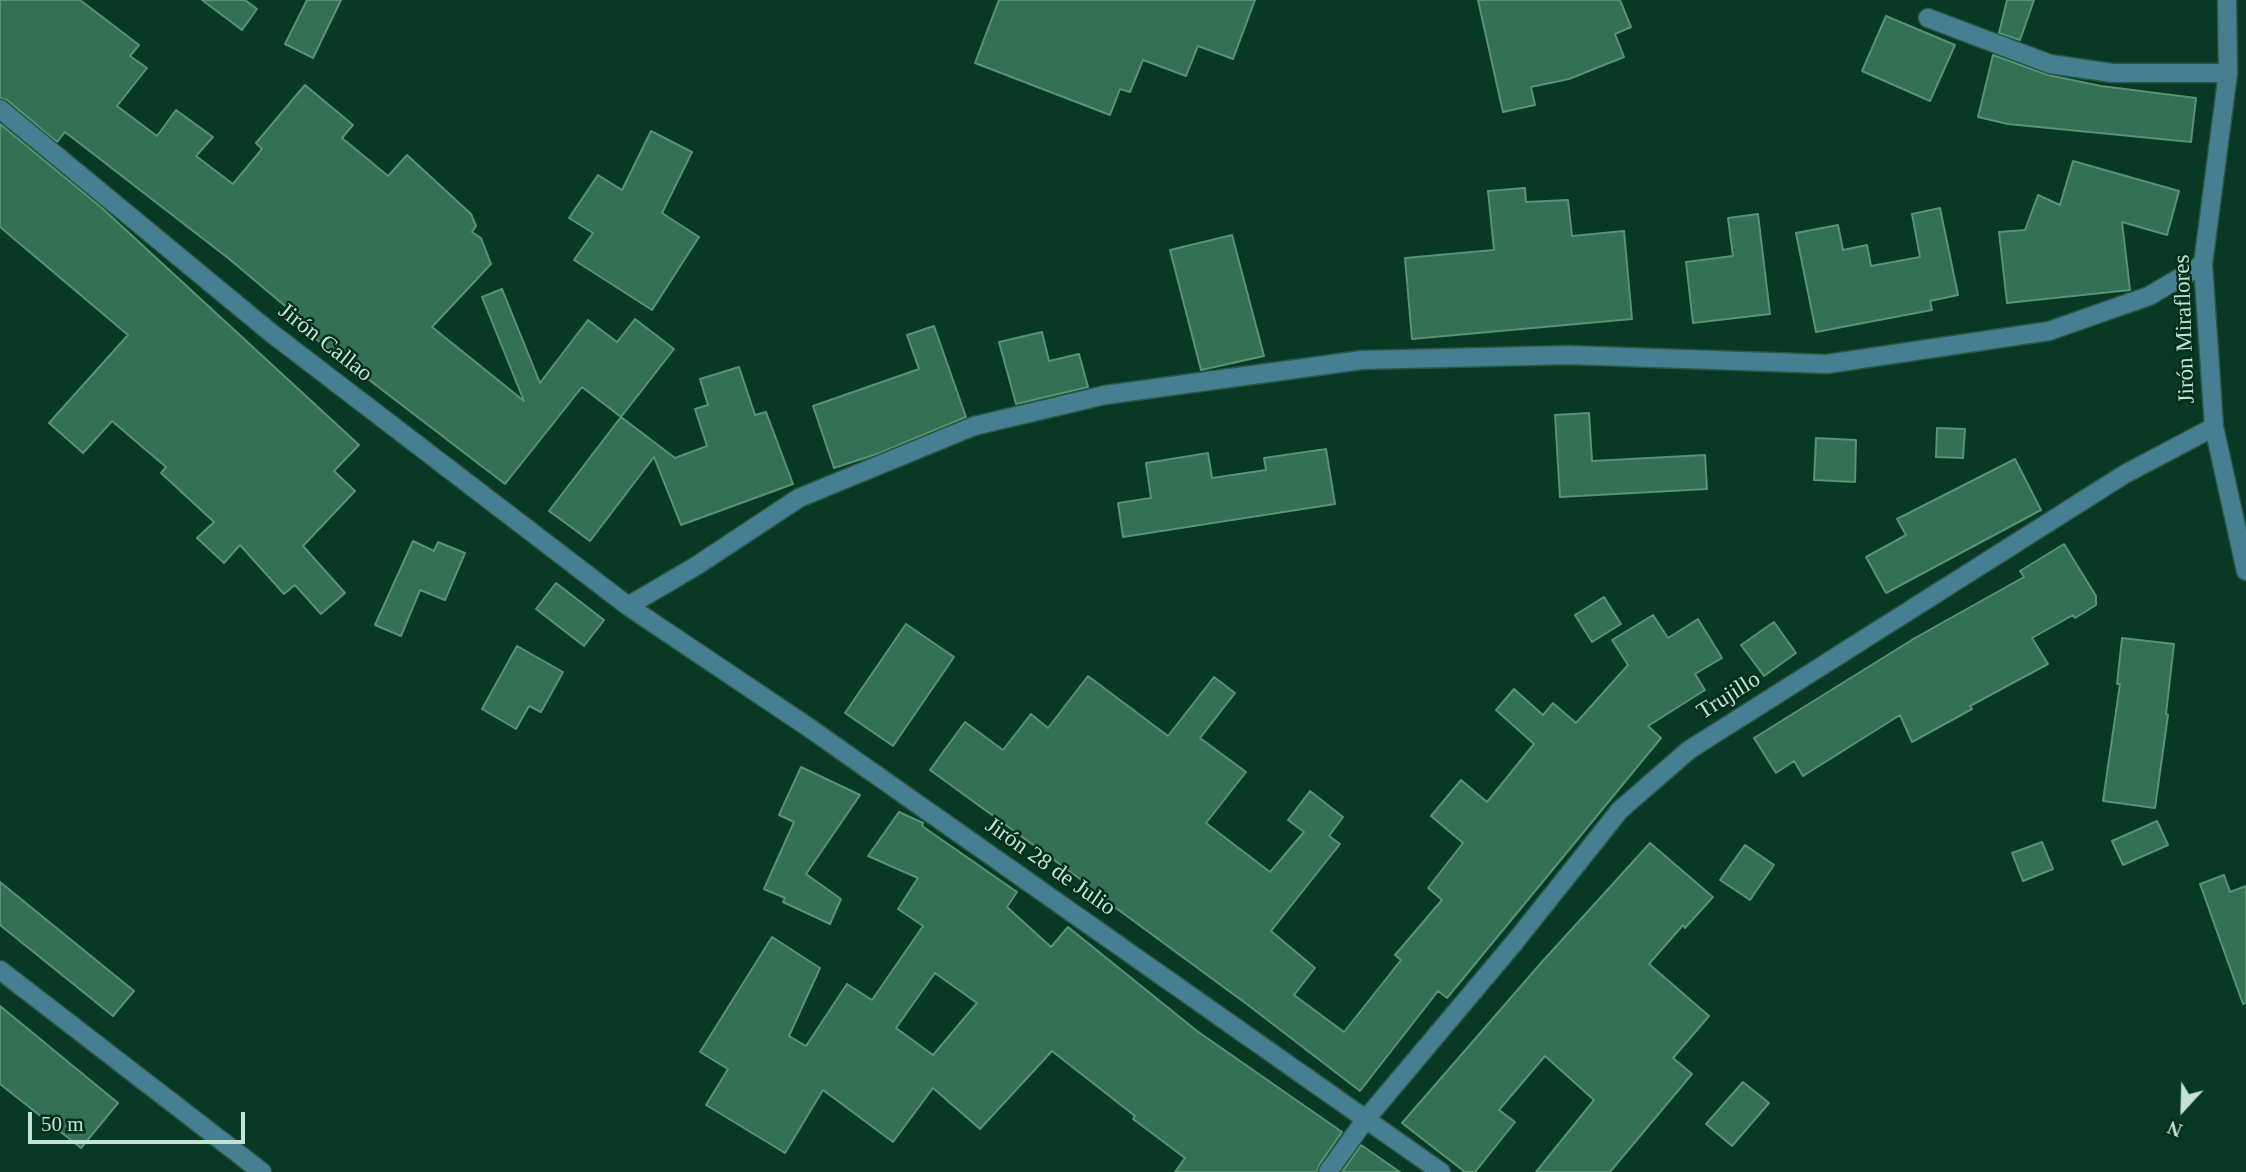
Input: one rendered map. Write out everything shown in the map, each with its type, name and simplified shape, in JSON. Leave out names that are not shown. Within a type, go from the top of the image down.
[{"type":"street","name":"Jirón Miraflores","points":[[2227,0],[2228,73],[2203,264],[2214,427],[2246,571]]},
{"type":"street","points":[[1928,18],[2050,64],[2112,72],[2228,73]]},
{"type":"street","name":"Jirón Callao","points":[[0,109],[270,332],[628,606]]},
{"type":"street","points":[[628,606],[696,566],[799,498],[974,426],[1105,395],[1362,360],[1569,355],[1827,364],[2049,331],[2149,296],[2203,264]]},
{"type":"street","name":"Trujillo","points":[[1328,1172],[1366,1119],[1514,943],[1620,810],[1689,750],[2125,474],[2214,427]]},
{"type":"street","name":"Jirón 28 de Julio","points":[[628,606],[819,735],[1441,1172]]},
{"type":"street","points":[[0,970],[262,1172]]},
{"type":"building","points":[[0,0],[80,0],[139,45],[130,56],[147,68],[117,106],[157,136],[176,110],[213,137],[196,156],[233,184],[262,149],[256,143],[305,85],[353,125],[342,138],[388,176],[407,155],[471,214],[476,226],[472,232],[481,238],[491,264],[432,327],[524,401],[482,297],[502,289],[540,383],[588,320],[617,342],[635,319],[674,349],[621,417],[582,387],[505,484],[321,343],[305,330],[309,326],[228,258],[65,132],[57,142],[7,100],[0,98]]},
{"type":"building","points":[[202,0],[245,0],[257,9],[242,30]]},
{"type":"building","points":[[307,0],[341,0],[313,58],[285,44]]},
{"type":"building","points":[[999,0],[1255,0],[1233,59],[1198,46],[1186,76],[1143,60],[1130,92],[1120,89],[1110,115],[975,63]]},
{"type":"building","points":[[1478,0],[1620,0],[1631,27],[1615,34],[1624,57],[1569,79],[1531,87],[1535,105],[1503,112]]},
{"type":"building","points":[[2007,0],[2034,0],[2020,40],[1999,33]]},
{"type":"building","points":[[1886,16],[1955,45],[1930,101],[1862,71]]},
{"type":"building","points":[[1993,55],[2048,75],[2101,86],[2196,98],[2191,142],[2008,124],[1978,117]]},
{"type":"building","points":[[0,124],[102,208],[359,445],[334,471],[355,491],[303,546],[345,593],[321,614],[295,585],[284,594],[240,545],[224,563],[197,538],[214,522],[161,473],[166,467],[112,421],[83,453],[49,423],[128,335],[0,227]]},
{"type":"building","points":[[651,131],[692,152],[662,213],[699,237],[652,310],[574,260],[593,233],[569,218],[598,175],[622,190]]},
{"type":"building","points":[[2073,161],[2179,191],[2167,235],[2122,222],[2130,290],[2007,303],[1999,232],[2025,230],[2038,195],[2060,205]]},
{"type":"building","points":[[1525,188],[1526,202],[1568,200],[1572,236],[1624,231],[1632,319],[1412,339],[1405,258],[1494,250],[1488,191]]},
{"type":"building","points":[[1940,208],[1958,295],[1930,301],[1932,310],[1816,332],[1796,233],[1838,225],[1843,250],[1867,245],[1871,266],[1920,257],[1912,214]]},
{"type":"building","points":[[1758,214],[1770,314],[1693,323],[1686,262],[1733,256],[1728,218]]},
{"type":"building","points":[[1232,235],[1264,356],[1201,370],[1170,250]]},
{"type":"building","points":[[934,326],[966,417],[880,453],[834,468],[813,406],[919,369],[907,335]]},
{"type":"building","points":[[1042,332],[1049,361],[1079,354],[1088,387],[1016,404],[999,342]]},
{"type":"building","points":[[739,367],[755,415],[766,412],[793,484],[681,525],[654,457],[590,541],[549,511],[621,417],[675,458],[707,446],[695,409],[708,405],[700,379]]},
{"type":"building","points":[[1589,413],[1592,461],[1705,455],[1707,489],[1560,497],[1555,415]]},
{"type":"building","points":[[1937,428],[1965,429],[1963,458],[1936,457]]},
{"type":"building","points":[[1816,438],[1856,440],[1855,482],[1814,480]]},
{"type":"building","points":[[1326,449],[1335,504],[1123,537],[1118,503],[1151,498],[1146,463],[1208,453],[1212,478],[1266,470],[1264,458]]},
{"type":"building","points":[[2015,459],[2041,510],[1886,593],[1866,557],[1906,535],[1897,519]]},
{"type":"building","points":[[413,541],[434,551],[438,542],[465,553],[445,600],[420,590],[401,636],[375,625]]},
{"type":"building","points":[[2064,544],[2096,596],[2096,605],[2032,638],[2048,664],[1970,706],[1972,709],[1912,742],[1900,715],[1803,776],[1794,761],[1776,773],[1754,738],[1915,638],[2024,577],[2020,571]]},
{"type":"building","points":[[556,583],[604,620],[584,646],[536,609]]},
{"type":"building","points":[[1604,597],[1621,624],[1592,642],[1575,615]]},
{"type":"building","points":[[1653,615],[1668,638],[1698,619],[1722,658],[1695,674],[1705,690],[1648,726],[1661,738],[1447,998],[1438,991],[1360,1091],[1086,886],[1087,884],[930,770],[965,722],[1003,750],[1031,714],[1048,728],[1088,676],[1168,736],[1214,677],[1235,693],[1200,738],[1246,772],[1206,823],[1270,872],[1304,832],[1288,820],[1310,791],[1343,817],[1329,836],[1340,844],[1271,931],[1315,968],[1294,995],[1344,1032],[1401,960],[1395,955],[1442,900],[1428,888],[1463,843],[1431,816],[1461,780],[1487,802],[1534,744],[1496,710],[1514,689],[1543,715],[1553,703],[1576,723],[1628,665],[1612,640]]},
{"type":"building","points":[[1774,622],[1796,653],[1764,676],[1741,645]]},
{"type":"building","points":[[906,624],[954,657],[893,746],[845,713]]},
{"type":"building","points":[[2122,638],[2174,644],[2168,715],[2155,808],[2103,801],[2120,684],[2117,684]]},
{"type":"building","points":[[517,646],[563,672],[541,712],[529,706],[516,729],[482,709]]},
{"type":"building","points":[[801,767],[860,795],[806,874],[841,899],[830,924],[783,902],[785,898],[764,889],[794,822],[779,815]]},
{"type":"building","points":[[899,812],[923,823],[922,826],[1017,892],[1007,907],[1051,947],[1068,927],[1197,1031],[1342,1132],[1317,1172],[1175,1172],[1185,1158],[1133,1119],[1135,1116],[1052,1051],[980,1129],[933,1088],[893,1142],[823,1090],[785,1153],[706,1105],[728,1069],[700,1052],[772,937],[820,968],[789,1036],[806,1046],[847,984],[872,1000],[923,926],[898,909],[918,878],[868,856]],"holes":[[[935,973],[977,1003],[933,1055],[896,1028]]]},
{"type":"building","points":[[2157,821],[2168,845],[2123,865],[2112,841]]},
{"type":"building","points":[[2042,842],[2053,869],[2023,881],[2012,853]]},
{"type":"building","points":[[1650,843],[1713,897],[1685,928],[1683,925],[1649,964],[1709,1016],[1673,1058],[1692,1074],[1610,1172],[1536,1172],[1594,1100],[1545,1056],[1499,1110],[1515,1122],[1475,1172],[1465,1172],[1402,1123]]},
{"type":"building","points":[[1745,845],[1774,865],[1750,900],[1720,880]]},
{"type":"building","points":[[2224,875],[2230,892],[2246,886],[2246,1003],[2243,1004],[2200,884]]},
{"type":"building","points":[[0,882],[134,991],[113,1016],[0,925]]},
{"type":"building","points":[[0,1006],[118,1103],[81,1148],[0,1084]]},
{"type":"building","points":[[1743,1082],[1769,1103],[1732,1146],[1706,1124]]},
{"type":"building","points":[[1361,1145],[1400,1172],[1342,1172]]}]
